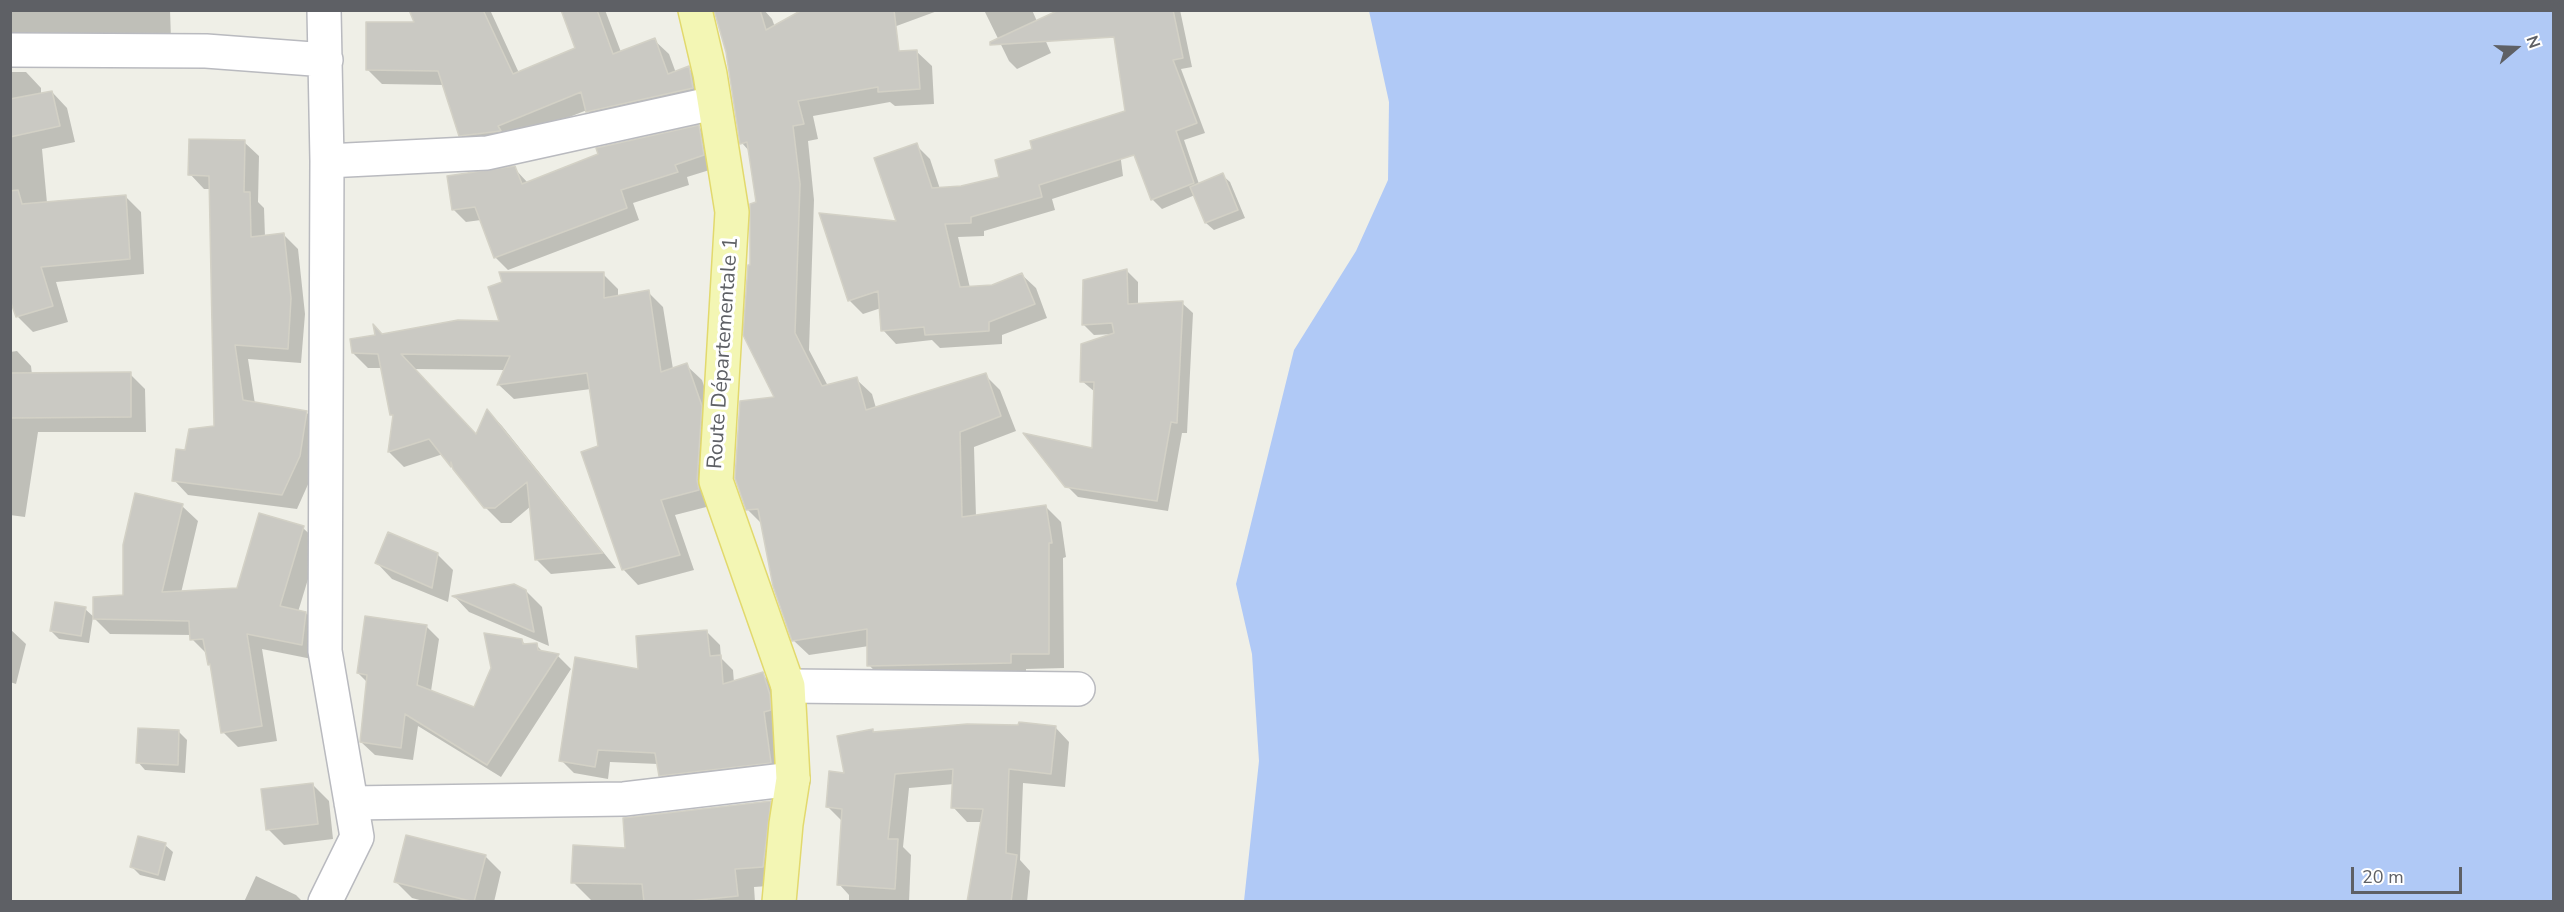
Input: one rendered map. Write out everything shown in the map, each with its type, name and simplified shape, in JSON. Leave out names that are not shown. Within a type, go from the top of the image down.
[{"type":"main road","name":"Route Départementale 1","points":[[696,10],[732,212],[716,481],[788,686],[793,779],[786,824],[779,902]]},
{"type":"street","points":[[324,10],[327,160],[325,651],[357,837],[325,902]]},
{"type":"street","points":[[10,50],[206,51],[326,60]]},
{"type":"street","points":[[327,160],[487,153],[714,103]]},
{"type":"street","points":[[788,686],[1078,689]]},
{"type":"street","points":[[351,802],[624,799],[793,779]]},
{"type":"water","points":[[1369,11],[2553,11],[2553,901],[1244,901],[1259,761],[1252,654],[1236,584],[1294,350],[1356,251],[1388,180],[1389,102]]},
{"type":"building","points":[[409,10],[483,10],[513,74],[575,48],[561,10],[597,10],[613,54],[655,38],[668,74],[689,66],[693,88],[586,112],[581,92],[498,126],[501,131],[459,136],[438,71],[366,70],[366,22],[414,22]]},
{"type":"building","points":[[714,10],[760,10],[766,30],[802,10],[894,10],[899,51],[917,50],[920,89],[878,92],[878,87],[798,101],[804,124],[793,126],[800,184],[795,333],[822,386],[857,377],[866,410],[986,373],[1001,416],[960,432],[962,517],[1046,505],[1052,543],[1049,543],[1049,654],[1011,654],[1011,663],[867,666],[867,629],[792,641],[773,586],[758,509],[746,510],[735,478],[740,401],[774,397],[743,335],[748,265],[750,265],[750,204],[756,202],[747,142],[740,144],[726,52]]},
{"type":"building","points":[[1059,10],[1173,10],[1183,58],[1173,60],[1197,123],[1176,131],[1194,183],[1151,200],[1134,155],[1039,185],[1042,197],[971,217],[971,223],[945,224],[960,287],[992,285],[1022,273],[1035,304],[989,322],[989,331],[925,335],[924,327],[881,331],[878,291],[848,301],[819,213],[896,221],[874,158],[917,143],[932,188],[961,186],[999,177],[995,160],[1032,149],[1030,141],[1125,111],[1114,37],[990,45],[990,42]]},
{"type":"building","points":[[52,91],[60,126],[10,137],[10,99]]},
{"type":"building","points":[[699,125],[704,155],[675,165],[678,172],[621,190],[627,208],[494,258],[475,207],[452,210],[447,176],[515,166],[522,184],[598,154],[596,148]]},
{"type":"building","points":[[189,139],[245,140],[244,192],[250,192],[251,237],[284,233],[291,298],[288,349],[235,345],[243,400],[307,411],[300,456],[282,495],[172,481],[176,449],[185,450],[189,429],[214,426],[209,176],[188,175]]},
{"type":"building","points":[[1223,173],[1238,210],[1205,223],[1190,187]]},
{"type":"building","points":[[18,190],[22,204],[126,195],[130,259],[41,267],[53,306],[16,317],[10,300],[10,191]]},
{"type":"building","points":[[1127,269],[1128,304],[1183,301],[1177,423],[1171,422],[1157,501],[1065,487],[1023,433],[1092,448],[1094,382],[1080,382],[1081,344],[1114,333],[1112,323],[1082,325],[1083,280]]},
{"type":"building","points":[[499,272],[604,272],[604,298],[649,290],[661,372],[687,363],[702,406],[697,480],[699,490],[661,500],[680,555],[622,570],[581,452],[598,446],[587,373],[497,385],[510,356],[401,354],[476,434],[487,409],[603,553],[535,560],[527,482],[495,508],[484,508],[453,469],[451,462],[451,467],[429,439],[388,452],[393,415],[390,415],[378,354],[352,353],[350,339],[375,335],[373,324],[382,334],[458,320],[499,321],[488,287],[502,282]]},
{"type":"building","points":[[131,372],[131,417],[10,418],[10,373]]},
{"type":"building","points":[[135,493],[183,504],[162,592],[237,588],[259,513],[304,526],[280,606],[306,612],[302,645],[247,634],[262,726],[221,733],[210,664],[208,665],[203,639],[190,640],[189,621],[93,619],[93,597],[123,595],[123,545]]},
{"type":"building","points":[[388,532],[438,553],[432,588],[375,563]]},
{"type":"building","points":[[514,584],[526,590],[534,632],[452,596]]},
{"type":"building","points":[[55,602],[86,607],[81,636],[50,631]]},
{"type":"building","points":[[365,616],[427,625],[417,685],[474,707],[491,668],[484,633],[522,639],[523,644],[537,643],[538,650],[559,654],[487,765],[405,714],[401,748],[360,742],[367,675],[357,673]]},
{"type":"building","points":[[707,630],[710,656],[721,655],[723,684],[763,672],[770,695],[771,710],[764,712],[771,763],[659,776],[655,753],[598,750],[595,767],[559,761],[575,657],[638,669],[636,636]]},
{"type":"building","points":[[1019,722],[1056,726],[1051,774],[1009,769],[1006,853],[1017,855],[1011,902],[967,902],[983,809],[951,808],[953,769],[895,774],[888,839],[898,839],[895,889],[837,885],[842,809],[826,807],[829,771],[844,773],[837,736],[873,729],[873,732],[967,724],[1018,725]]},
{"type":"building","points":[[138,728],[179,730],[178,765],[136,763]]},
{"type":"building","points":[[313,783],[318,824],[266,830],[261,789]]},
{"type":"building","points":[[771,801],[763,867],[735,869],[738,896],[679,902],[644,902],[642,884],[571,883],[573,845],[625,848],[623,818]]},
{"type":"building","points":[[406,835],[486,855],[474,902],[394,882]]},
{"type":"building","points":[[138,836],[166,843],[158,875],[130,867]]}]
